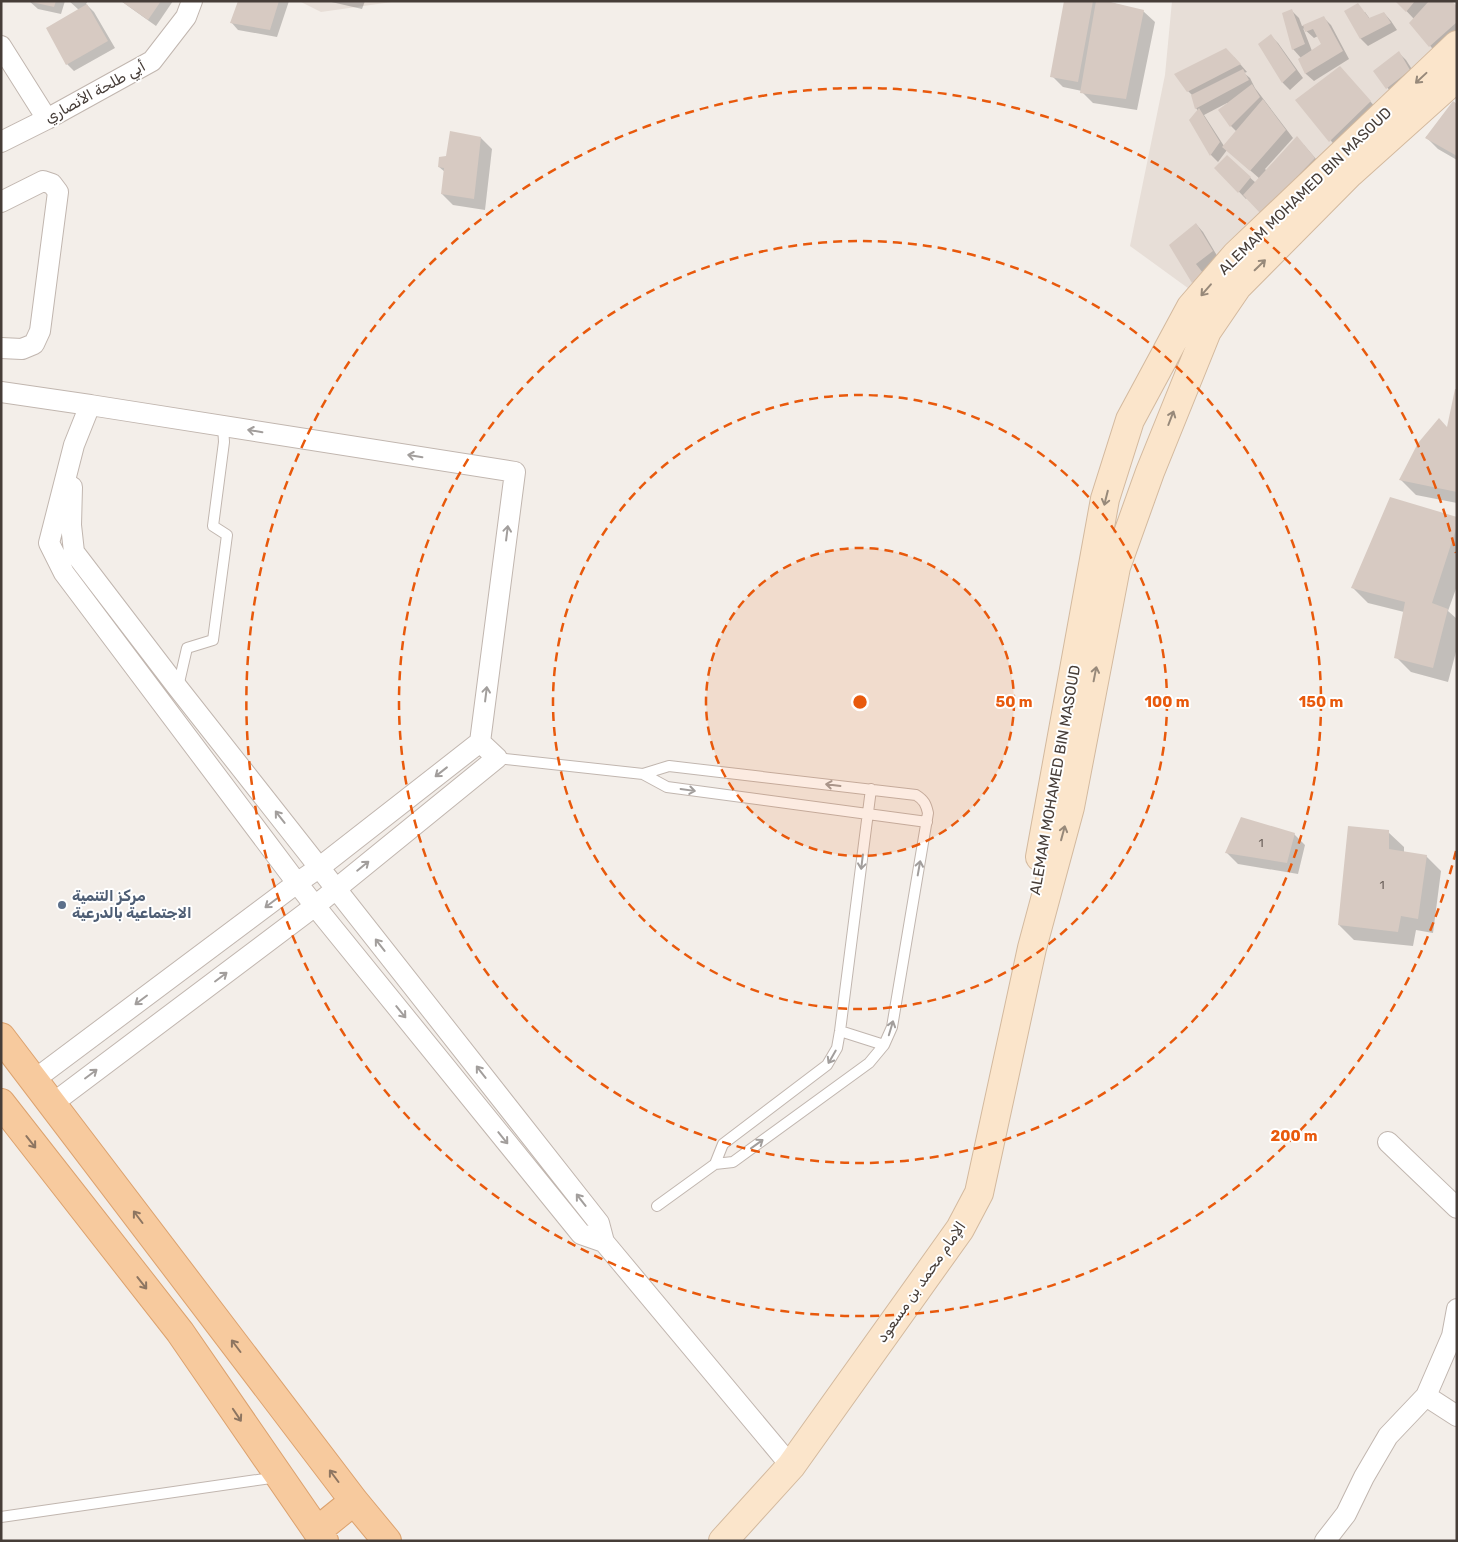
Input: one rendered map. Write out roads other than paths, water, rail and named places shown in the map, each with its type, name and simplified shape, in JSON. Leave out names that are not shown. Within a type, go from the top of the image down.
[{"type":"main road","points":[[1,1038],[354,1502],[387,1541]]},
{"type":"main road","points":[[1,1103],[180,1332],[321,1536],[354,1502]]},
{"type":"main road","points":[[180,1332],[209,1309]]},
{"type":"street","name":"أبي طلحة الأنصاري","points":[[1,142],[152,61],[186,17],[192,1]]},
{"type":"street","name":"ALEMAM MOHAMED BIN MASOUD","points":[[1032,948],[1034,889],[1105,499],[1130,420],[1191,307],[1236,255],[1457,45]]},
{"type":"street","points":[[1,46],[47,119]]},
{"type":"street","name":"ALEMAM MOHAMED BIN MASOUD","points":[[1032,948],[1070,807],[1116,567],[1150,472],[1206,331],[1237,287],[1350,173],[1457,77]]},
{"type":"street","points":[[1,202],[43,181],[52,184],[58,192],[40,331],[34,344],[22,349],[1,348]]},
{"type":"street","points":[[1,392],[515,472],[480,742],[320,867],[34,1080]]},
{"type":"street","points":[[90,405],[74,444],[50,542],[64,573],[315,906],[581,1234],[604,1242]]},
{"type":"street","points":[[1118,460],[1133,439],[1143,439],[1150,445],[1152,457],[1150,472]]},
{"type":"street","points":[[74,444],[71,525],[74,552],[178,688],[599,1223],[604,1242],[791,1466]]},
{"type":"street","points":[[52,1104],[315,906],[497,758],[480,742]]},
{"type":"street","name":"الإمام محمد بن مسعود","points":[[724,1541],[791,1466],[960,1229],[979,1192],[1032,948]]},
{"type":"street","points":[[1388,1142],[1457,1208]]},
{"type":"street","points":[[1324,1541],[1346,1514],[1364,1477],[1388,1436],[1426,1396],[1452,1336],[1457,1308]]},
{"type":"street","points":[[1426,1396],[1457,1416]]},
{"type":"lane","points":[[178,688],[187,648],[213,640],[227,535],[213,526],[224,442],[223,426]]},
{"type":"lane","points":[[497,758],[643,774],[666,787],[927,822]]},
{"type":"lane","points":[[643,774],[669,766],[916,795],[927,806],[927,822],[892,1027],[884,1045],[870,1063],[733,1162],[714,1164]]},
{"type":"lane","points":[[657,1206],[714,1164],[723,1144],[827,1064],[837,1048],[871,789]]},
{"type":"lane","points":[[840,1031],[884,1045]]},
{"type":"lane","points":[[1,1517],[279,1476]]},
{"type":"place","name":"مركز التنمية الاجتماعية بالدرعية","points":[[62,905]]}]
